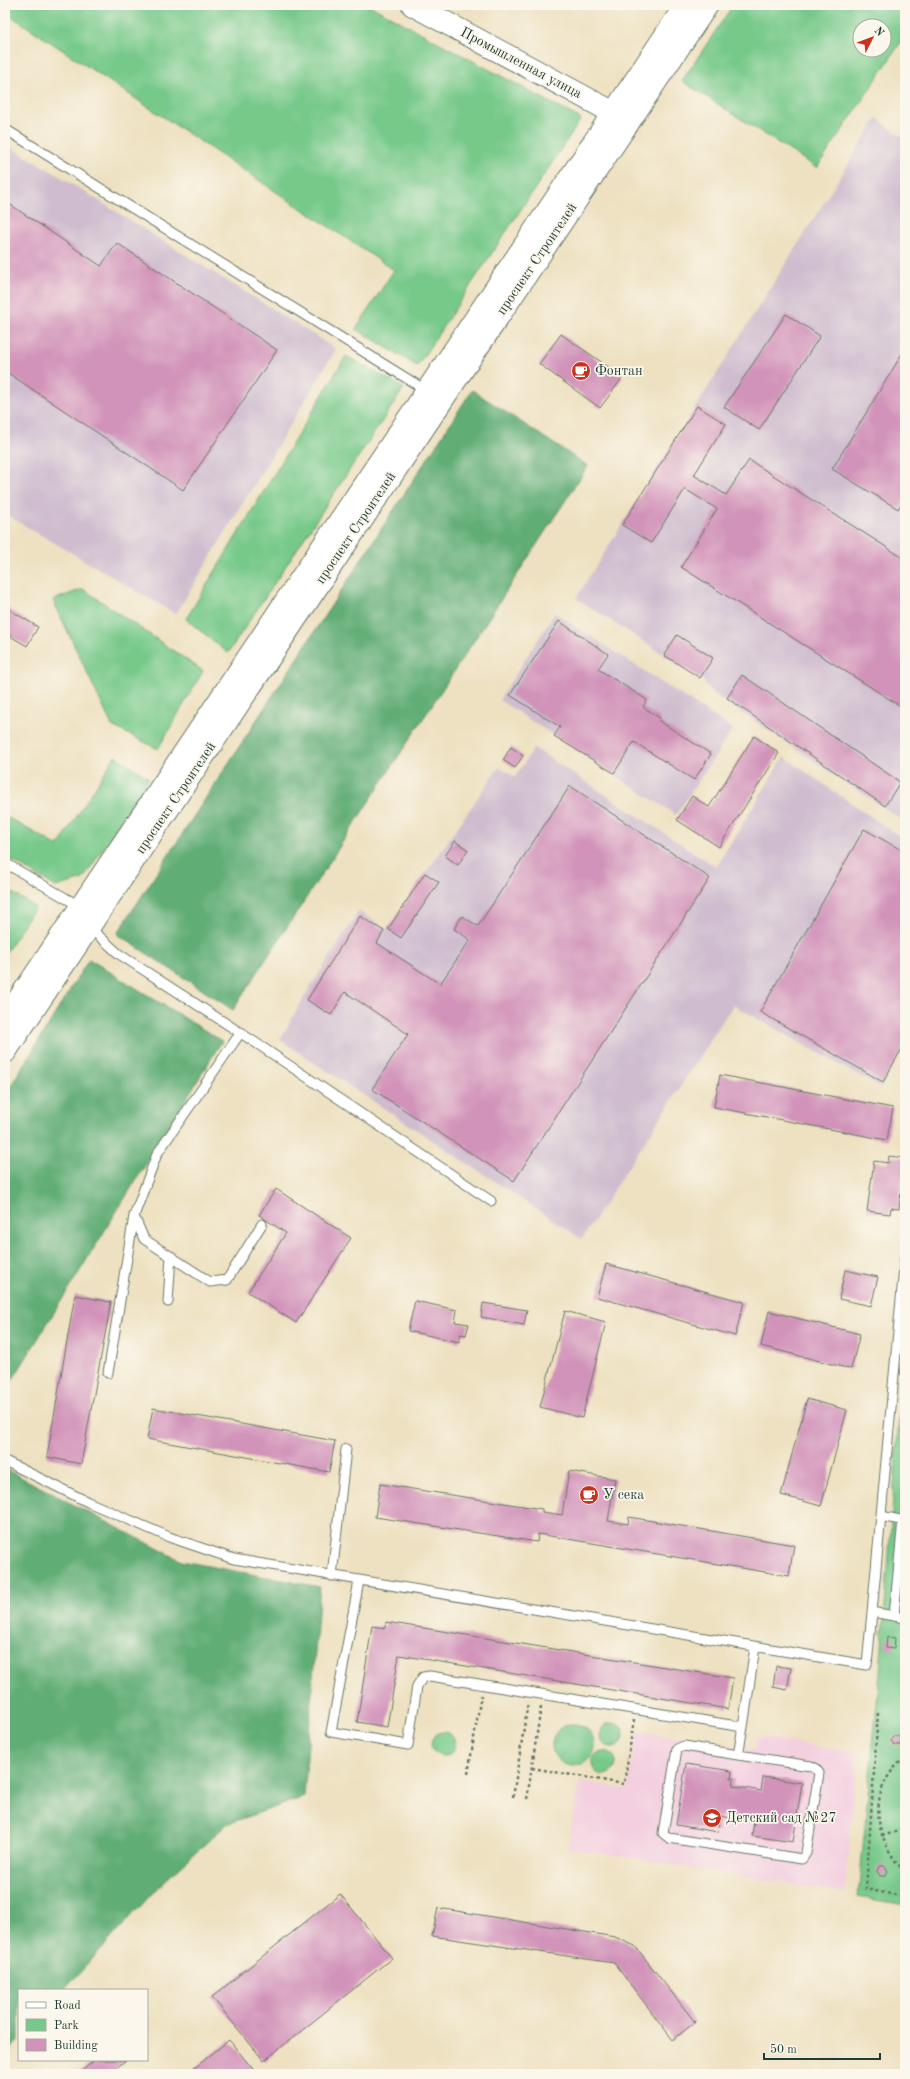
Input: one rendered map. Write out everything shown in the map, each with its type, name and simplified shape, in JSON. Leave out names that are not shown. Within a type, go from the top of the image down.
[{"type":"main road","name":"Промышленная улица","points":[[413,5],[621,118]]},
{"type":"main road","name":"проспект Строителей","points":[[621,118],[686,5]]},
{"type":"main road","name":"проспект Строителей","points":[[5,1052],[89,927],[435,396],[621,118],[707,5]]},
{"type":"main road","name":"проспект Строителей","points":[[5,1020],[81,907],[435,396]]},
{"type":"lane","points":[[5,129],[435,396]]},
{"type":"lane","points":[[5,863],[81,907]]},
{"type":"lane","points":[[89,927],[119,954],[241,1032],[491,1201]]},
{"type":"lane","points":[[108,1373],[134,1216],[157,1154],[241,1032]]},
{"type":"lane","points":[[134,1216],[144,1239],[210,1282],[227,1280],[262,1224]]},
{"type":"lane","points":[[168,1302],[171,1256]]},
{"type":"lane","points":[[5,1461],[88,1502],[169,1537],[234,1559],[868,1665],[905,1256]]},
{"type":"lane","points":[[332,1576],[346,1449]]},
{"type":"lane","points":[[881,1516],[904,1521],[894,1616]]},
{"type":"lane","points":[[359,1581],[330,1732],[408,1745],[417,1686],[423,1677],[430,1676],[743,1726]]},
{"type":"lane","points":[[872,1612],[905,1618]]},
{"type":"lane","points":[[738,1755],[755,1647]]},
{"type":"lane","points":[[684,1746],[738,1755],[811,1766],[815,1768],[818,1773],[806,1853],[802,1859],[665,1836],[663,1830],[677,1749],[684,1746]]},
{"type":"path","points":[[468,1774],[481,1692]]},
{"type":"path","points":[[513,1797],[530,1692]]},
{"type":"path","points":[[527,1799],[543,1694]]},
{"type":"path","points":[[532,1768],[624,1784],[636,1709]]},
{"type":"path","points":[[878,1713],[866,1889],[905,1897]]},
{"type":"path","points":[[905,1758],[895,1767],[886,1781],[878,1808],[882,1836],[892,1857],[905,1872]]},
{"type":"path","points":[[872,1806],[878,1808]]},
{"type":"path","points":[[882,1836],[905,1830]]},
{"type":"shaded area","points":[[877,118],[905,139],[905,822],[711,692],[703,680],[576,598]]},
{"type":"shaded area","points":[[5,144],[53,172],[336,349],[176,614],[5,514]]},
{"type":"shaded area","points":[[555,613],[733,729],[676,815],[499,700]]},
{"type":"shaded area","points":[[534,748],[716,867],[784,757],[905,840],[905,1046],[881,1088],[733,1005],[582,1239],[280,1040],[304,997],[359,911],[387,929],[499,767],[515,777]]},
{"type":"shaded area","name":"Детский сад №27","points":[[637,1731],[755,1750],[757,1737],[858,1753],[845,1893],[568,1848],[579,1781],[628,1789]]},
{"type":"green space","points":[[5,5],[369,5],[581,119],[417,366],[356,329],[394,270],[5,12]]},
{"type":"green space","points":[[733,5],[905,5],[905,36],[892,56],[892,18],[852,18],[852,58],[890,58],[817,168],[682,81]]},
{"type":"green space","points":[[346,356],[404,388],[228,653],[186,619]]},
{"type":"green space","points":[[472,390],[588,466],[233,1010],[117,934]]},
{"type":"green space","points":[[83,589],[203,671],[158,749],[112,726],[53,600]]},
{"type":"green space","points":[[115,756],[149,778],[83,879],[56,887],[5,856],[5,816],[58,846]]},
{"type":"green space","points":[[5,888],[35,907],[5,954]]},
{"type":"green space","points":[[89,959],[222,1041],[5,1392],[5,1095]]},
{"type":"green space","points":[[902,1378],[905,1379],[905,1905],[858,1897],[880,1672]]},
{"type":"green space","points":[[5,1469],[182,1561],[320,1587],[304,1797],[227,1824],[158,1887],[65,1989],[18,1989],[18,2041],[5,2055]]},
{"type":"green space","points":[[612,1723],[617,1724],[623,1730],[623,1740],[617,1746],[612,1747],[607,1746],[601,1740],[600,1735],[601,1730],[607,1724]]},
{"type":"green space","points":[[569,1724],[577,1724],[585,1727],[591,1733],[594,1745],[591,1757],[585,1763],[577,1766],[569,1766],[561,1763],[555,1757],[552,1749],[552,1741],[555,1733],[561,1727]]},
{"type":"green space","points":[[443,1732],[448,1733],[454,1739],[454,1749],[448,1755],[443,1756],[438,1755],[432,1749],[431,1744],[432,1739],[438,1733]]},
{"type":"green space","points":[[604,1751],[609,1752],[615,1758],[615,1768],[609,1774],[604,1775],[599,1774],[593,1768],[592,1763],[593,1758],[599,1752]]},
{"type":"building","points":[[5,201],[101,266],[117,243],[277,350],[183,490],[5,371]]},
{"type":"building","points":[[786,314],[820,336],[759,430],[724,407]]},
{"type":"building","name":"Фонтан","points":[[561,334],[623,377],[600,408],[539,364]]},
{"type":"building","points":[[905,349],[905,498],[898,509],[832,469]]},
{"type":"building","points":[[697,406],[726,424],[694,475],[726,495],[749,460],[905,559],[905,709],[681,567],[717,509],[685,489],[651,543],[622,525]]},
{"type":"building","points":[[5,607],[38,627],[27,646],[5,633]]},
{"type":"building","points":[[559,621],[608,654],[598,669],[647,700],[643,707],[660,718],[659,721],[711,754],[694,780],[634,742],[614,773],[554,736],[560,727],[510,695]]},
{"type":"building","points":[[677,635],[713,658],[700,678],[664,655]]},
{"type":"building","points":[[742,675],[900,782],[885,806],[727,698]]},
{"type":"building","points":[[754,736],[779,753],[719,847],[677,820],[692,796],[709,807]]},
{"type":"building","points":[[511,747],[523,756],[515,768],[503,760]]},
{"type":"building","points":[[570,786],[710,878],[514,1181],[372,1089],[408,1034],[345,992],[331,1015],[307,1000],[360,916],[384,931],[377,943],[440,984],[470,940],[454,929],[462,916],[478,926]]},
{"type":"building","points":[[864,829],[905,852],[905,1043],[883,1082],[760,1012]]},
{"type":"building","points":[[455,841],[468,850],[458,865],[445,856]]},
{"type":"building","points":[[425,873],[439,882],[401,938],[388,929]]},
{"type":"building","points":[[720,1075],[893,1108],[887,1140],[714,1107]]},
{"type":"building","points":[[889,1156],[905,1158],[899,1209],[891,1208],[890,1214],[867,1211],[874,1161],[888,1163]]},
{"type":"building","points":[[276,1189],[351,1238],[296,1323],[248,1292],[286,1233],[259,1215]]},
{"type":"building","points":[[606,1264],[744,1302],[735,1336],[597,1297]]},
{"type":"building","points":[[845,1270],[878,1277],[871,1306],[839,1299]]},
{"type":"building","points":[[75,1295],[111,1302],[81,1464],[47,1457]]},
{"type":"building","points":[[415,1301],[457,1310],[455,1322],[469,1324],[466,1335],[461,1334],[459,1342],[408,1331]]},
{"type":"building","points":[[483,1303],[527,1310],[524,1325],[481,1317]]},
{"type":"building","points":[[565,1311],[606,1322],[582,1418],[540,1407]]},
{"type":"building","points":[[769,1311],[860,1334],[851,1369],[761,1346]]},
{"type":"building","points":[[905,1356],[905,1375],[900,1374]]},
{"type":"building","points":[[807,1399],[847,1410],[821,1506],[781,1495]]},
{"type":"building","points":[[153,1408],[335,1441],[329,1472],[147,1439]]},
{"type":"building","points":[[569,1471],[615,1479],[608,1521],[628,1524],[629,1517],[794,1545],[789,1576],[538,1534],[537,1542],[375,1517],[380,1484],[542,1509],[542,1512],[562,1515]]},
{"type":"building","points":[[903,1553],[905,1554],[905,1589],[897,1587]]},
{"type":"building","points":[[386,1622],[733,1678],[728,1709],[399,1655],[387,1727],[357,1722],[372,1626],[385,1628]]},
{"type":"building","points":[[887,1637],[895,1638],[894,1649],[886,1648]]},
{"type":"building","points":[[776,1666],[791,1668],[787,1690],[773,1687]]},
{"type":"building","points":[[893,1736],[899,1736],[902,1741],[900,1745],[894,1745],[891,1740]]},
{"type":"building","points":[[686,1764],[732,1771],[731,1778],[734,1778],[733,1786],[761,1791],[763,1777],[802,1783],[793,1842],[752,1836],[754,1822],[720,1816],[718,1832],[676,1825]]},
{"type":"building","points":[[879,1866],[885,1866],[888,1871],[886,1875],[880,1876],[877,1871]]},
{"type":"building","points":[[340,1894],[392,1958],[264,2061],[212,1997]]},
{"type":"building","points":[[438,1908],[615,1937],[635,1946],[695,2022],[673,2040],[614,1963],[432,1936]]},
{"type":"building","points":[[229,2040],[257,2074],[187,2074]]},
{"type":"building","points":[[94,2061],[125,2061],[109,2074],[78,2074]]},
{"type":"place","name":"Фонтан","points":[[581,371]]},
{"type":"place","name":"У сека","points":[[589,1495]]},
{"type":"place","name":"Детский сад №27","points":[[712,1818]]}]
